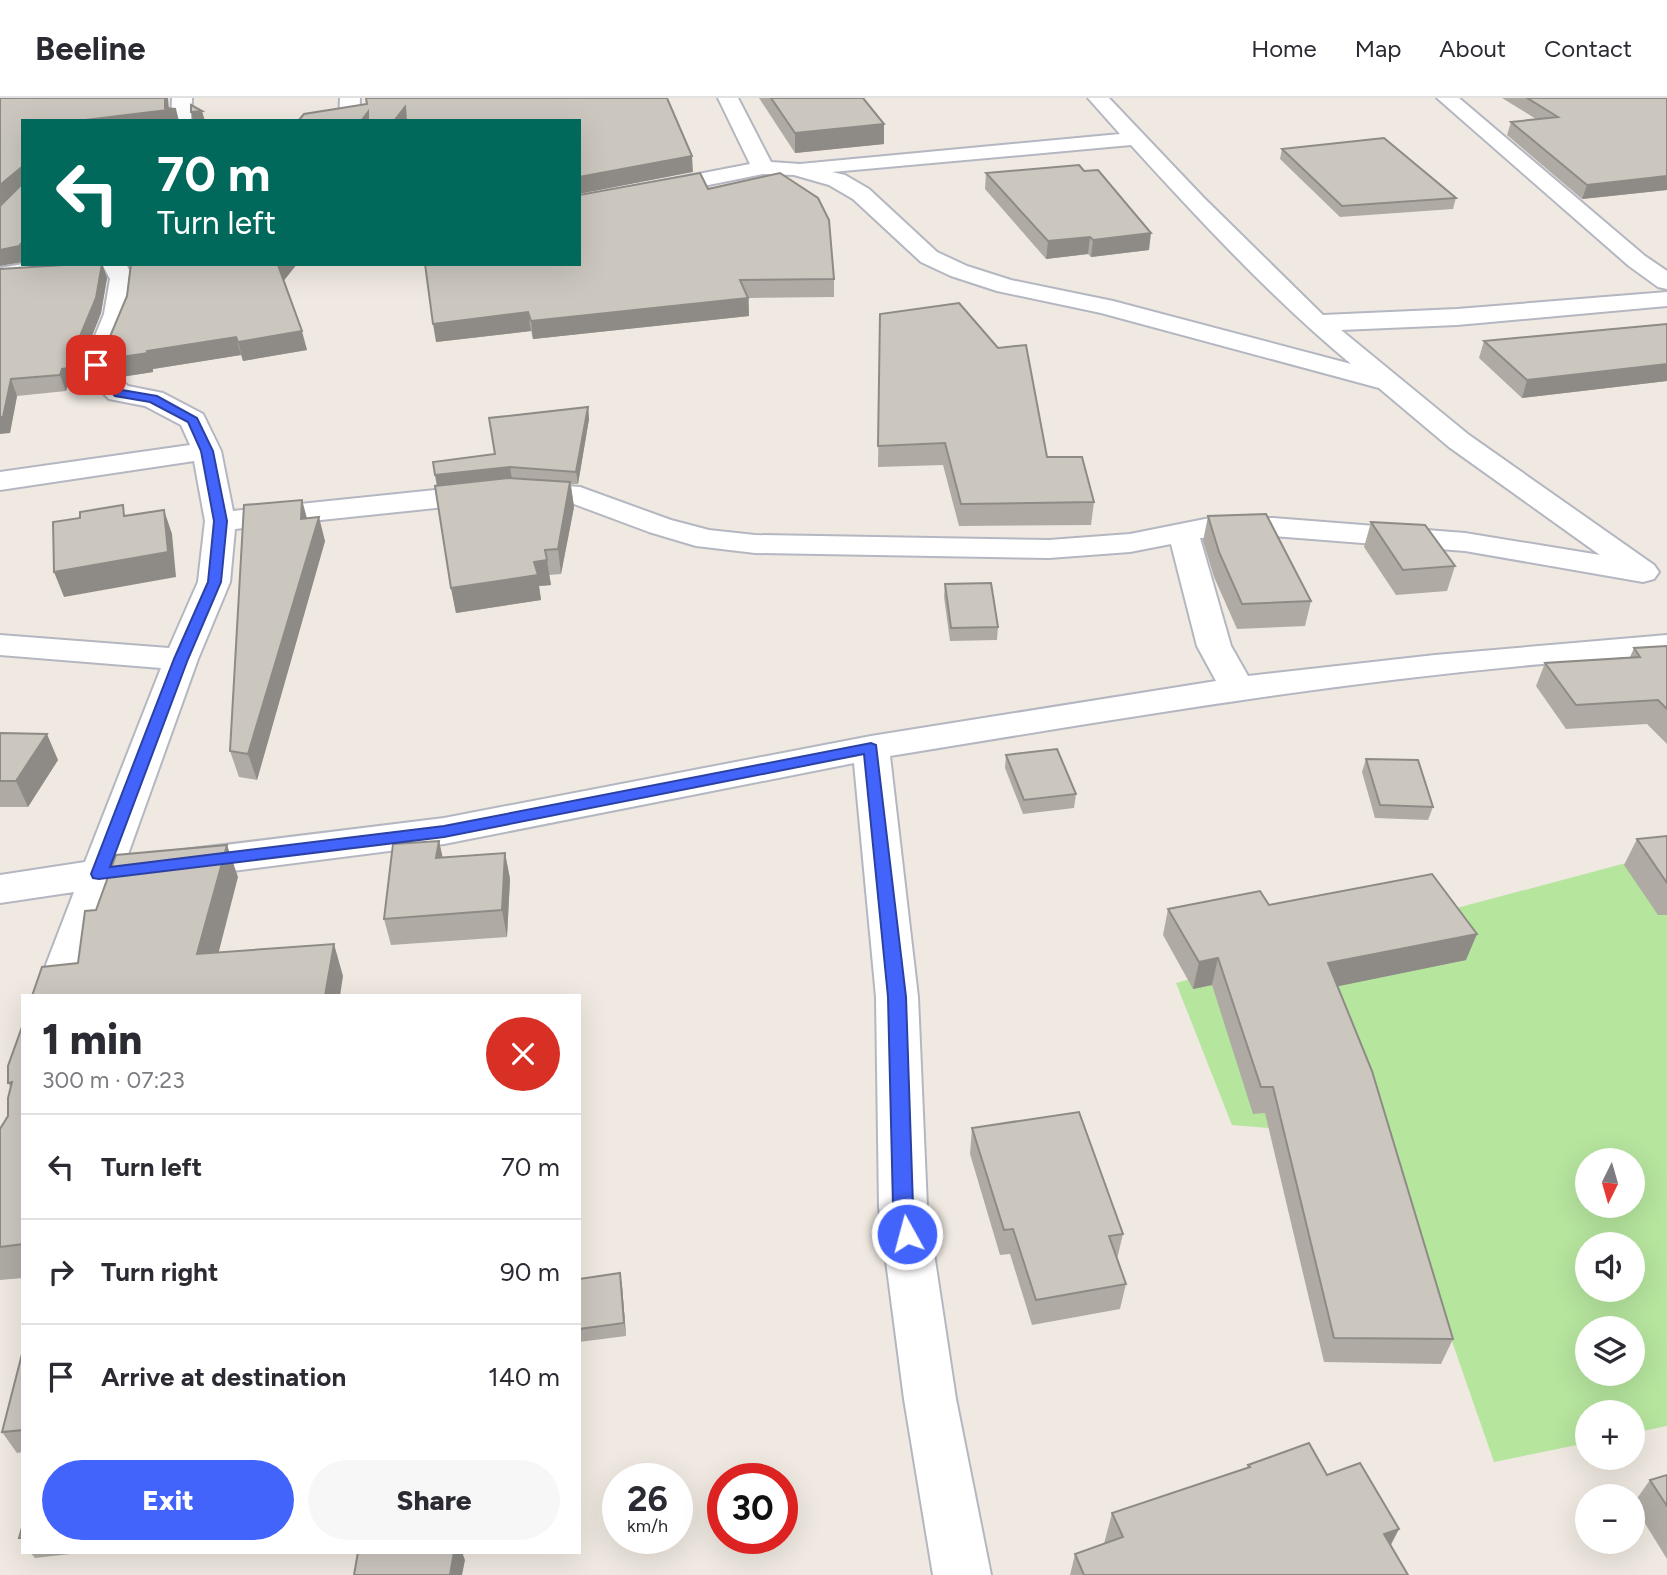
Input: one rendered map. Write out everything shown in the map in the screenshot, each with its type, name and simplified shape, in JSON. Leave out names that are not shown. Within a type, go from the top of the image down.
[{"type":"street","points":[[181,119],[182,98]]},
{"type":"street","points":[[349,119],[350,98]]},
{"type":"street","points":[[728,98],[763,168]]},
{"type":"street","points":[[1098,98],[1134,139],[1317,323],[1459,441],[1655,578]]},
{"type":"street","points":[[1447,98],[1637,261],[1667,282]]},
{"type":"street","points":[[581,204],[763,168],[795,169],[1134,139]]},
{"type":"street","points":[[795,169],[837,180],[861,194],[929,257],[959,271],[1006,286],[1104,306],[1386,382]]},
{"type":"street","points":[[0,275],[56,266]]},
{"type":"street","points":[[56,994],[181,659],[214,582],[220,521],[207,451],[193,420],[153,399],[119,393],[102,377],[96,365],[117,313],[122,279],[115,266]]},
{"type":"street","points":[[1317,323],[1457,317],[1667,299]]},
{"type":"street","points":[[0,481],[207,451]]},
{"type":"street","points":[[220,521],[512,491],[538,491],[580,496],[660,526],[707,539],[755,544],[1049,549],[1130,542],[1210,527],[1273,527],[1465,542],[1655,578]]},
{"type":"street","points":[[1184,531],[1214,646],[1237,688]]},
{"type":"street","points":[[0,645],[181,659]]},
{"type":"street","points":[[0,888],[444,831],[871,748],[1237,688],[1449,663],[1667,645]]},
{"type":"street","points":[[871,748],[897,997],[903,1206],[930,1399],[962,1575]]},
{"type":"green space","points":[[1667,852],[1667,1426],[1645,1431],[1645,1400],[1575,1400],[1575,1445],[1494,1462],[1381,1137],[1232,1125],[1176,983]]},
{"type":"building","points":[[0,98],[165,98],[165,108],[176,109],[94,119],[21,119],[21,168],[0,185]]},
{"type":"building","points":[[366,98],[667,98],[692,156],[581,177],[581,119],[406,119],[405,107],[396,119],[368,119],[368,112],[363,119],[300,119],[304,114],[367,104]]},
{"type":"building","points":[[771,98],[863,98],[884,124],[795,133]]},
{"type":"building","points":[[1527,98],[1667,98],[1667,176],[1587,185],[1511,122],[1558,117]]},
{"type":"building","points":[[191,105],[202,111],[191,112]]},
{"type":"building","points":[[1384,138],[1456,198],[1342,206],[1282,149]]},
{"type":"building","points":[[1079,165],[1084,171],[1098,170],[1151,233],[1093,240],[1090,237],[1048,241],[986,173]]},
{"type":"building","points":[[700,173],[708,189],[780,173],[818,198],[829,220],[834,279],[740,280],[748,298],[531,321],[528,312],[433,324],[425,266],[581,266],[581,195]]},
{"type":"building","points":[[21,185],[19,246],[0,250],[0,206]]},
{"type":"building","points":[[102,266],[96,298],[75,348],[84,366],[62,369],[60,375],[11,379],[3,417],[0,417],[0,269]]},
{"type":"building","points":[[131,266],[279,266],[302,331],[238,342],[236,337],[115,358],[106,346],[127,296]]},
{"type":"building","points":[[959,303],[998,348],[1026,345],[1047,457],[1082,457],[1094,502],[961,504],[945,443],[878,446],[880,314]]},
{"type":"building","points":[[1667,324],[1667,364],[1527,380],[1484,341]]},
{"type":"building","points":[[588,407],[576,472],[510,467],[435,475],[433,462],[495,454],[489,418]]},
{"type":"building","points":[[508,478],[570,482],[558,549],[545,550],[547,560],[534,562],[538,575],[451,588],[435,486]]},
{"type":"building","points":[[302,500],[301,519],[319,517],[248,754],[230,751],[244,505]]},
{"type":"building","points":[[123,505],[124,516],[164,510],[168,552],[54,572],[53,522],[80,518],[80,512]]},
{"type":"building","points":[[1266,514],[1311,601],[1242,604],[1219,552],[1208,516]]},
{"type":"building","points":[[1371,522],[1425,525],[1455,566],[1403,570]]},
{"type":"building","points":[[991,583],[998,627],[951,628],[945,584]]},
{"type":"building","points":[[1667,646],[1667,709],[1658,700],[1576,705],[1545,663],[1640,657],[1634,648]]},
{"type":"building","points":[[0,733],[47,734],[16,781],[0,781]]},
{"type":"building","points":[[1057,749],[1076,794],[1024,800],[1006,755]]},
{"type":"building","points":[[1366,759],[1418,760],[1433,807],[1380,805]]},
{"type":"building","points":[[1667,836],[1667,883],[1637,839]]},
{"type":"building","points":[[439,841],[436,858],[505,853],[502,910],[384,919],[393,844]]},
{"type":"building","points":[[227,845],[197,954],[334,944],[325,994],[33,994],[42,967],[78,963],[85,911],[96,910],[116,855]]},
{"type":"building","points":[[1432,874],[1477,934],[1328,963],[1372,1071],[1453,1339],[1334,1338],[1273,1087],[1261,1087],[1218,958],[1199,962],[1168,909],[1260,891],[1269,905]]},
{"type":"building","points":[[21,1030],[21,1244],[0,1247],[0,1129],[8,1116],[8,1098],[12,1082],[8,1083],[8,1066]]},
{"type":"building","points":[[1079,1112],[1123,1234],[1109,1236],[1126,1284],[1036,1300],[1013,1229],[1004,1230],[972,1128]]},
{"type":"building","points":[[620,1273],[624,1323],[581,1329],[581,1279]]},
{"type":"building","points":[[21,1358],[21,1430],[2,1432]]},
{"type":"building","points":[[1309,1443],[1327,1475],[1360,1463],[1399,1529],[1384,1534],[1408,1575],[1084,1575],[1075,1554],[1123,1537],[1112,1513],[1250,1467],[1248,1465]]},
{"type":"building","points":[[1667,1475],[1667,1506],[1650,1480]]},
{"type":"building","points":[[358,1554],[454,1554],[450,1575],[354,1575]]},
{"type":"route","points":[[96,365],[102,377],[119,393],[153,399],[193,420],[207,451],[220,521],[214,582],[181,659],[99,874],[444,831],[871,748],[897,997],[903,1206],[907,1234]]}]
